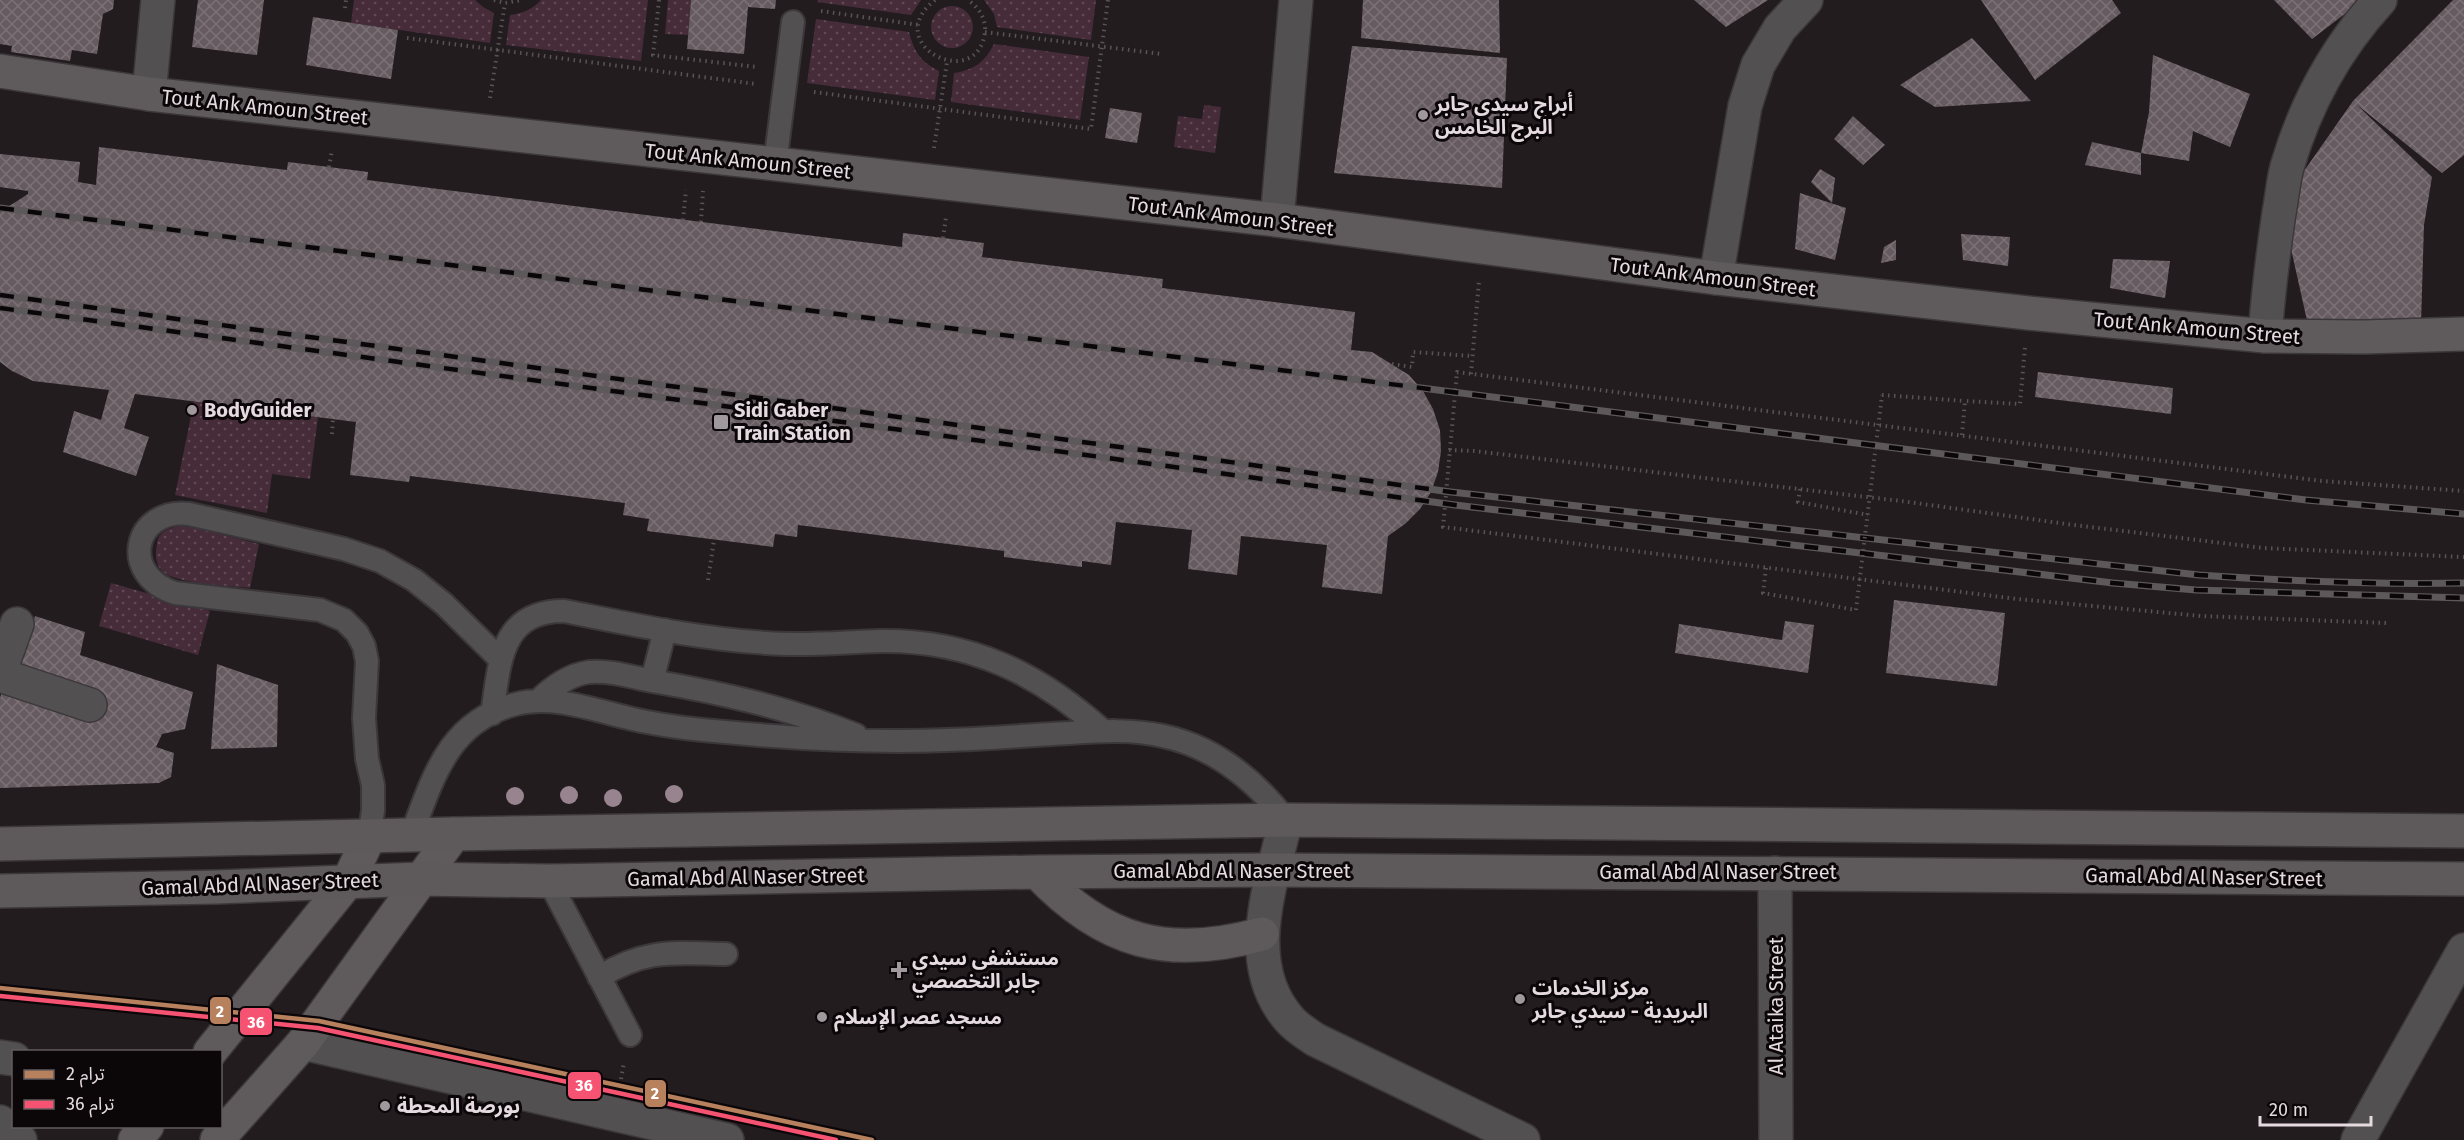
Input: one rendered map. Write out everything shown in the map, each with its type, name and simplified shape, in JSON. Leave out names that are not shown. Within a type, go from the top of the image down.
[{"type":"main road","name":"Tout Ank Amoun Street","points":[[0,71],[149,94],[1277,220],[1716,278],[2028,313],[2265,336],[2364,337],[2464,334]]},
{"type":"main road","points":[[0,844],[1286,820],[2464,831]]},
{"type":"main road","points":[[217,1140],[303,1043],[454,834]]},
{"type":"main road","points":[[212,1050],[349,880],[369,837]]},
{"type":"main road","name":"Gamal Abd Al Naser Street","points":[[0,891],[217,887],[349,880],[549,881],[1274,870],[2464,879]]},
{"type":"main road","points":[[1037,872],[1062,898],[1090,918],[1123,934],[1145,941],[1192,947],[1227,943],[1262,934]]},
{"type":"main road","points":[[135,1140],[145,1128]]},
{"type":"street","points":[[149,94],[159,0]]},
{"type":"street","points":[[1277,220],[1296,0]]},
{"type":"street","points":[[1716,278],[1748,95],[1758,65],[1780,28],[1806,0]]},
{"type":"street","points":[[2265,336],[2270,268],[2284,181],[2300,128],[2319,86],[2342,48],[2380,0]]},
{"type":"street","points":[[17,624],[0,673],[90,705]]},
{"type":"street","points":[[1286,820],[1262,934],[1262,965],[1272,995],[1291,1021],[1316,1040],[1523,1140]]},
{"type":"street","name":"Al Ataika Street","points":[[1775,873],[1776,1140]]},
{"type":"street","points":[[2358,1140],[2464,950]]},
{"type":"street","points":[[303,1043],[727,1140]]},
{"type":"street","points":[[0,1122],[20,1140]]},
{"type":"lane","points":[[775,164],[802,16]]},
{"type":"lane","points":[[369,837],[374,811],[364,718],[367,661],[364,646],[357,633],[344,620],[321,610],[176,593],[162,589],[150,580],[142,568],[140,553],[142,539],[149,526],[175,513],[189,514],[344,549],[380,561],[414,580],[444,604],[501,660]]},
{"type":"lane","points":[[492,714],[504,646],[512,633],[522,622],[549,611],[564,611],[712,638],[825,645],[882,641],[922,643],[963,651],[1001,663],[1038,681],[1072,704],[1103,731]]},
{"type":"lane","points":[[652,681],[665,630]]},
{"type":"lane","points":[[538,700],[574,675],[604,672],[751,700],[802,715],[871,741]]},
{"type":"lane","points":[[411,836],[435,772],[445,753],[458,737],[473,724],[492,714],[515,704],[538,700],[647,722],[796,739],[946,740],[1134,731],[1164,736],[1193,745],[1220,758],[1245,775],[1268,796],[1286,820]]},
{"type":"lane","points":[[549,881],[630,1035]]},
{"type":"lane","points":[[599,977],[627,962],[658,953],[726,954]]},
{"type":"path","points":[[345,8],[346,0]]},
{"type":"path","points":[[494,0],[505,3],[522,0]]},
{"type":"path","points":[[659,0],[653,55],[767,68]]},
{"type":"path","points":[[935,0],[921,14],[918,25],[923,45],[929,53],[947,62],[968,58],[976,51],[985,32],[980,13],[968,0]]},
{"type":"path","points":[[484,131],[505,3]]},
{"type":"path","points":[[802,16],[918,25]]},
{"type":"path","points":[[985,32],[1162,54]]},
{"type":"path","points":[[929,181],[947,62]]},
{"type":"path","points":[[329,167],[333,148]]},
{"type":"path","points":[[683,220],[686,189]]},
{"type":"path","points":[[701,222],[703,191]]},
{"type":"path","points":[[1766,568],[1763,593],[1856,609],[1882,395],[2020,404],[2028,313]]},
{"type":"path","points":[[1471,374],[1475,321]]},
{"type":"path","points":[[1392,364],[1412,367],[1413,352],[1472,356]]},
{"type":"path","points":[[2386,623],[2201,616],[2098,607],[1443,527],[1457,372],[2322,481],[2464,491]]},
{"type":"path","points":[[1962,435],[1965,401]]},
{"type":"path","points":[[332,434],[333,419]]},
{"type":"path","points":[[1449,450],[1800,489],[2263,548],[2464,557]]},
{"type":"path","points":[[1800,489],[1798,502],[1868,515]]},
{"type":"path","points":[[708,580],[714,540]]},
{"type":"path","points":[[613,1114],[630,1035]]},
{"type":"shaded area","points":[[354,0],[475,0],[494,13],[490,43],[351,23]]},
{"type":"shaded area","points":[[541,0],[648,0],[641,61],[506,45],[510,15],[527,10]]},
{"type":"shaded area","points":[[668,0],[691,0],[688,35],[665,34]]},
{"type":"shaded area","points":[[818,0],[921,0],[911,15],[817,2]]},
{"type":"shaded area","points":[[984,0],[1096,0],[1091,40],[997,27],[994,14]]},
{"type":"shaded area","points":[[952,6],[967,12],[973,27],[967,42],[952,48],[937,42],[931,27],[937,12]]},
{"type":"shaded area","points":[[816,19],[909,32],[919,56],[939,71],[935,100],[807,83]]},
{"type":"shaded area","points":[[994,44],[1089,57],[1080,120],[951,102],[954,73],[978,64],[987,56]]},
{"type":"shaded area","points":[[1204,105],[1221,107],[1215,153],[1174,147],[1178,116],[1202,119]]},
{"type":"shaded area","points":[[194,401],[318,417],[310,479],[272,474],[267,513],[175,495]]},
{"type":"shaded area","points":[[185,525],[259,544],[250,588],[191,582],[162,571],[156,558],[160,535],[167,530]]},
{"type":"shaded area","points":[[111,583],[210,611],[198,655],[99,626]]},
{"type":"building","points":[[0,0],[114,0],[113,9],[103,14],[97,54],[72,50],[70,61],[11,52],[12,46],[0,44]]},
{"type":"building","points":[[198,0],[264,0],[257,55],[192,47]]},
{"type":"building","points":[[691,0],[776,0],[775,9],[748,7],[744,54],[687,49]]},
{"type":"building","points":[[1363,0],[1499,0],[1500,53],[1361,38]]},
{"type":"building","points":[[1694,0],[1768,0],[1726,27]]},
{"type":"building","points":[[1981,0],[2112,0],[2121,13],[2035,80]]},
{"type":"building","points":[[2274,0],[2363,0],[2312,39]]},
{"type":"building","points":[[2453,0],[2464,0],[2464,155],[2442,173],[2356,104],[2432,177],[2424,225],[2421,323],[2308,325],[2281,204],[2353,101]]},
{"type":"building","points":[[313,17],[398,30],[391,79],[306,65]]},
{"type":"building","points":[[1972,38],[2031,101],[1935,107],[1900,85]]},
{"type":"building","name":"أبراج سيدي جابر البرج الخامس","points":[[1352,46],[1507,58],[1502,188],[1334,173]]},
{"type":"building","points":[[2153,55],[2250,94],[2230,147],[2193,131],[2189,161],[2141,153],[2149,112]]},
{"type":"building","points":[[1110,108],[1142,113],[1137,143],[1105,138]]},
{"type":"building","points":[[1853,116],[1885,145],[1863,165],[1834,139]]},
{"type":"building","points":[[2092,142],[2141,153],[2141,175],[2085,165]]},
{"type":"building","name":"Sidi Gaber Train Station","points":[[99,147],[287,170],[288,162],[329,167],[368,172],[367,180],[902,247],[903,233],[984,243],[982,257],[1163,279],[1162,288],[1355,312],[1351,350],[1372,352],[1409,375],[1423,391],[1433,409],[1440,430],[1441,451],[1438,472],[1431,492],[1420,509],[1388,536],[1382,594],[1322,587],[1327,545],[1241,536],[1237,575],[1188,569],[1192,530],[1116,522],[1111,565],[1082,561],[1082,567],[1004,557],[1004,551],[798,525],[797,537],[775,534],[773,547],[647,531],[649,519],[623,515],[625,503],[410,476],[409,482],[350,475],[356,422],[135,394],[124,428],[149,437],[136,476],[63,452],[74,411],[101,420],[109,390],[33,381],[12,371],[0,362],[0,212],[28,194],[28,191],[0,187],[0,154],[80,162],[78,182],[96,185]]},
{"type":"building","points":[[1820,169],[1835,178],[1832,203],[1811,182]]},
{"type":"building","points":[[1800,193],[1846,208],[1835,260],[1795,249]]},
{"type":"building","points":[[1961,234],[2010,237],[2008,266],[1963,260]]},
{"type":"building","points":[[1896,240],[1896,260],[1881,263],[1884,247]]},
{"type":"building","points":[[2113,259],[2170,261],[2165,298],[2110,288]]},
{"type":"building","points":[[2038,372],[2173,388],[2171,414],[2035,397]]},
{"type":"building","points":[[1894,600],[2005,613],[1997,686],[1886,673]]},
{"type":"building","points":[[35,616],[85,632],[80,655],[193,692],[185,729],[162,734],[156,747],[174,753],[171,777],[159,783],[0,788],[0,698],[5,682],[18,667]]},
{"type":"building","points":[[1785,621],[1814,625],[1808,673],[1675,653],[1679,624],[1782,640]]},
{"type":"building","points":[[217,664],[278,685],[277,747],[211,749]]},
{"type":"railway","points":[[0,208],[2306,500],[2464,514]]},
{"type":"railway","points":[[0,295],[1451,492],[2199,575],[2332,582],[2464,583]]},
{"type":"railway","points":[[0,308],[1455,505],[2113,583],[2196,590],[2464,598]]},
{"type":"tram line","name":"2","points":[[0,988],[319,1021],[872,1140]]},
{"type":"tram line","name":"36","points":[[0,996],[318,1028],[836,1140]]},
{"type":"place","name":"أبراج سيدي جابر البرج الخامس","points":[[1423,115]]},
{"type":"place","name":"BodyGuider","points":[[192,410]]},
{"type":"place","name":"Sidi Gaber Train Station","points":[[721,422]]},
{"type":"place","name":"مستشفى سيدي جابر التخصصي","points":[[899,970]]},
{"type":"place","name":"مركز الخدمات البريدية - سيدي جابر","points":[[1520,999]]},
{"type":"place","name":"مسجد عصر الإسلام","points":[[822,1017]]},
{"type":"place","name":"بورصة المحطة","points":[[385,1106]]}]
